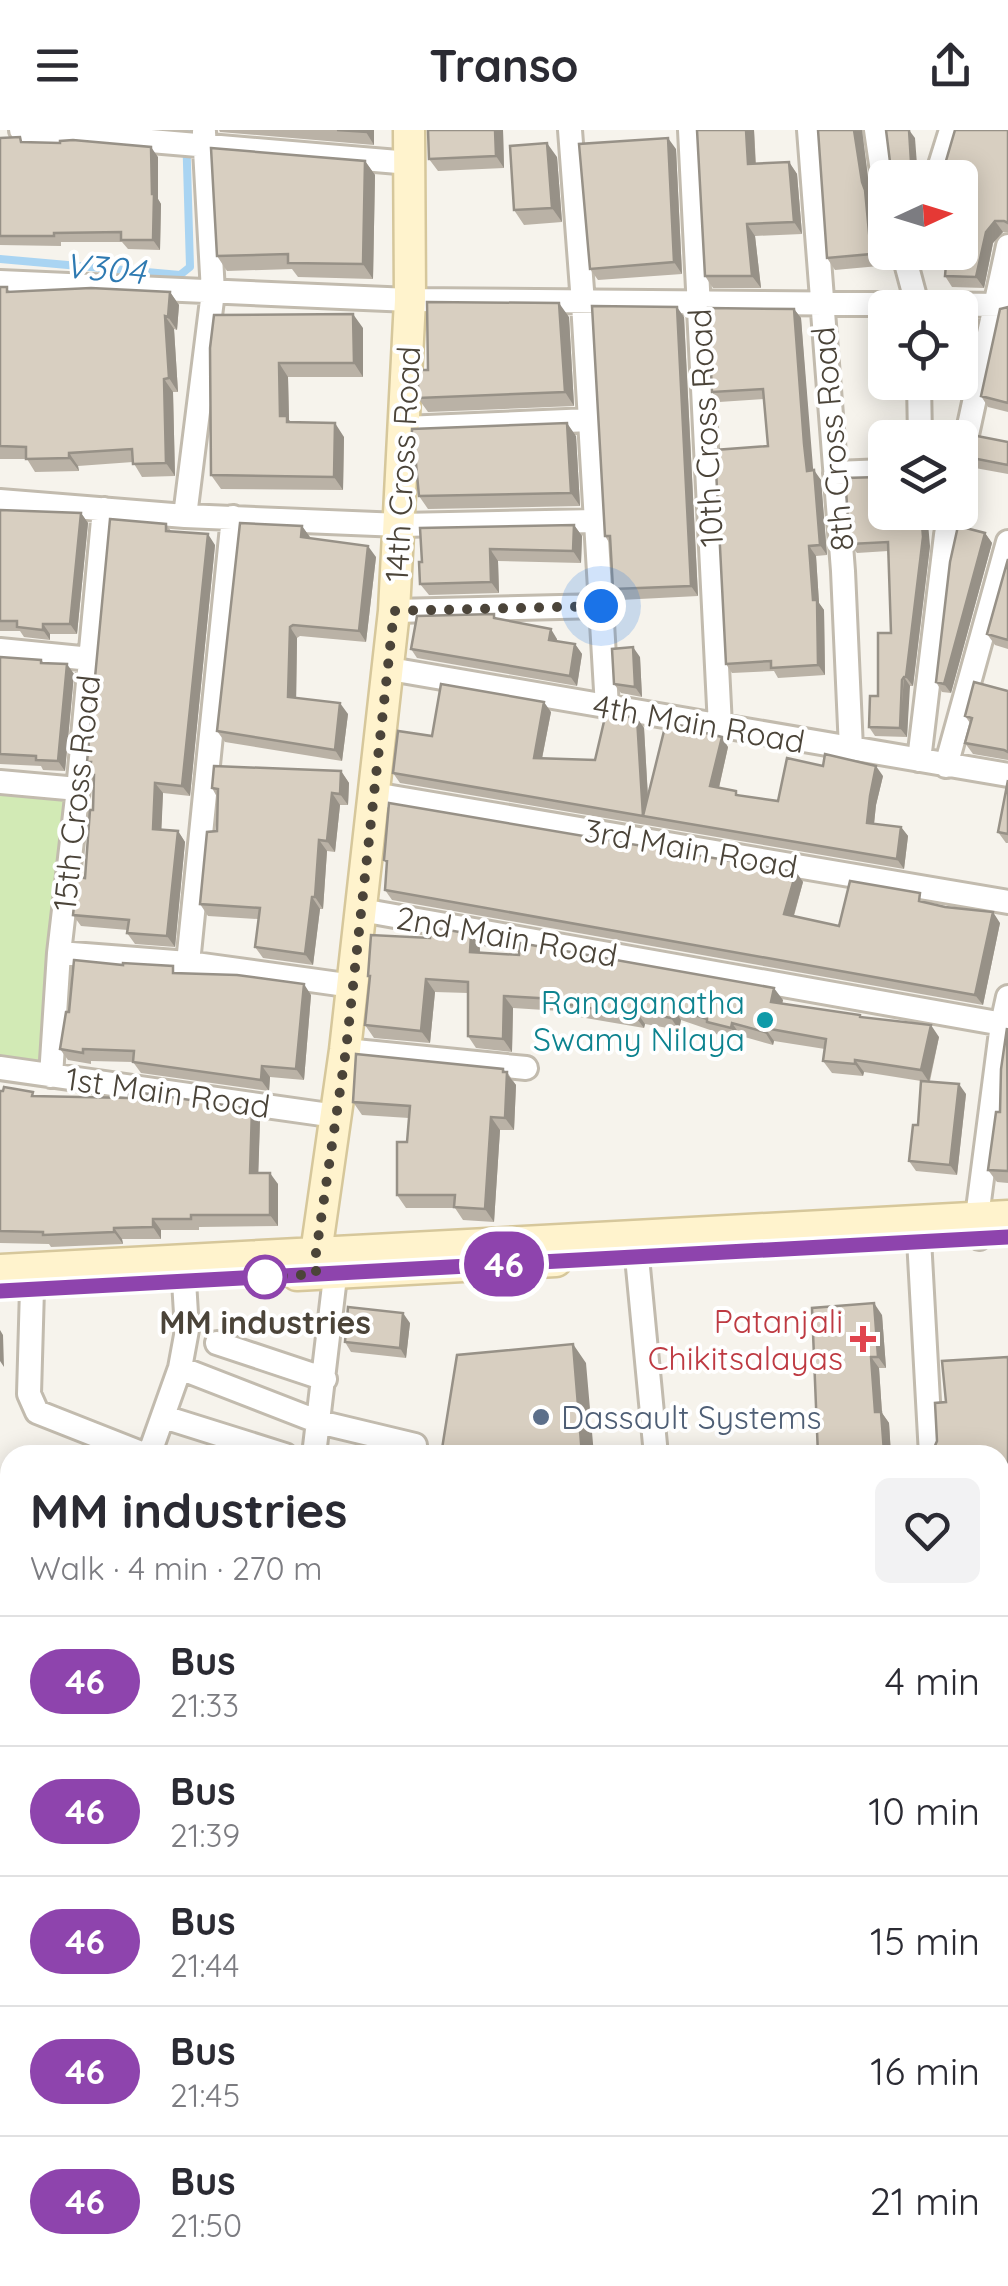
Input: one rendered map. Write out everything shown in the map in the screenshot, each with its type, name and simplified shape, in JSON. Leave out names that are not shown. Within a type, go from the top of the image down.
[{"type":"main road","name":"14th Cross Road","points":[[326,1263],[336,1116],[390,669],[410,300],[410,130]]},
{"type":"main road","points":[[0,1270],[326,1263],[918,1231],[988,1231],[1008,1216]]},
{"type":"main road","points":[[0,1291],[184,1281],[326,1263]]},
{"type":"street","points":[[21,130],[205,138],[410,163]]},
{"type":"street","points":[[570,130],[607,708]]},
{"type":"street","name":"10th Cross Road","points":[[690,130],[720,726]]},
{"type":"street","name":"8th Cross Road","points":[[809,130],[844,571],[851,749]]},
{"type":"street","points":[[876,130],[880,160]]},
{"type":"street","points":[[942,160],[951,130]]},
{"type":"street","points":[[185,516],[213,292],[205,138]]},
{"type":"street","points":[[972,420],[1001,305],[1008,246]]},
{"type":"street","points":[[0,282],[410,300],[868,303]]},
{"type":"street","points":[[404,428],[590,420]]},
{"type":"street","points":[[836,473],[868,472]]},
{"type":"street","points":[[0,501],[185,516],[400,525],[596,521]]},
{"type":"street","name":"15th Cross Road","points":[[51,1076],[59,953],[104,510]]},
{"type":"street","points":[[188,963],[233,517]]},
{"type":"street","points":[[919,760],[947,530]]},
{"type":"street","points":[[946,766],[1008,542]]},
{"type":"street","points":[[394,611],[601,606]]},
{"type":"street","points":[[0,650],[91,659]]},
{"type":"street","name":"4th Main Road","points":[[390,669],[1008,775]]},
{"type":"street","points":[[0,782],[78,789]]},
{"type":"street","name":"3rd Main Road","points":[[374,794],[1008,902]]},
{"type":"street","name":"2nd Main Road","points":[[361,910],[1005,1024]]},
{"type":"street","points":[[59,953],[188,963],[353,986]]},
{"type":"street","points":[[988,1231],[1008,997]]},
{"type":"street","points":[[346,1050],[526,1068]]},
{"type":"street","name":"1st Main Road","points":[[0,1068],[336,1116]]},
{"type":"street","points":[[918,1231],[930,1445]]},
{"type":"street","points":[[636,1246],[655,1445]]},
{"type":"street","points":[[316,1445],[325,1379],[326,1263]]},
{"type":"street","points":[[152,1445],[180,1368],[187,1330],[184,1281]]},
{"type":"street","points":[[32,1290],[28,1394],[37,1412],[122,1445]]},
{"type":"street","points":[[217,1342],[325,1379]]},
{"type":"street","points":[[180,1368],[319,1422],[415,1445]]},
{"type":"street","points":[[164,1416],[255,1445]]},
{"type":"green space","points":[[0,782],[78,789],[45,1076],[0,1069]]},
{"type":"building","points":[[428,130],[495,130],[496,156],[429,159]]},
{"type":"building","points":[[697,130],[746,130],[748,164],[789,162],[794,222],[747,224],[752,276],[705,276]]},
{"type":"building","points":[[818,130],[854,130],[865,190],[868,254],[827,258]]},
{"type":"building","points":[[886,130],[909,130],[911,160],[890,160]]},
{"type":"building","points":[[955,130],[1008,130],[1008,223],[995,221],[986,232],[978,268],[978,160],[946,160]]},
{"type":"building","points":[[20,137],[21,142],[73,140],[151,147],[153,240],[121,240],[121,232],[0,236],[0,138]]},
{"type":"building","points":[[668,138],[674,262],[590,269],[579,144]]},
{"type":"building","points":[[547,143],[552,208],[514,210],[510,146]]},
{"type":"building","points":[[211,148],[365,161],[363,264],[288,263],[288,254],[217,256]]},
{"type":"building","points":[[946,270],[978,270],[976,277],[945,276]]},
{"type":"building","points":[[0,287],[7,287],[7,292],[91,288],[170,292],[168,317],[165,316],[169,378],[164,379],[166,463],[133,464],[132,449],[69,453],[69,458],[26,459],[26,447],[0,446]]},
{"type":"building","points":[[427,302],[559,303],[565,392],[418,398],[418,370],[428,370]]},
{"type":"building","points":[[592,306],[677,307],[691,586],[613,589],[610,536],[605,536]]},
{"type":"building","points":[[1008,307],[1008,403],[981,396],[1000,309]]},
{"type":"building","points":[[708,308],[794,309],[804,444],[807,471],[814,470],[820,545],[809,546],[813,600],[817,600],[818,665],[771,668],[771,661],[726,664],[715,450],[768,446],[763,389],[712,392]]},
{"type":"building","points":[[353,314],[354,363],[279,363],[280,416],[287,416],[287,422],[335,423],[334,477],[211,475],[210,348],[214,315]]},
{"type":"building","points":[[567,423],[571,493],[419,496],[416,464],[411,465],[412,429]]},
{"type":"building","points":[[978,436],[1008,442],[1008,465],[978,459]]},
{"type":"building","points":[[868,477],[868,530],[922,530],[906,677],[902,680],[900,728],[869,727],[870,696],[878,696],[878,633],[891,633],[888,542],[850,544],[845,478]]},
{"type":"building","points":[[0,510],[81,513],[70,624],[43,624],[43,630],[17,627],[17,621],[0,621]]},
{"type":"building","points":[[110,519],[166,524],[166,531],[208,534],[182,786],[155,783],[153,829],[178,831],[167,936],[127,933],[129,920],[73,915],[77,877],[85,878],[93,810],[94,775],[89,775],[91,762],[87,762]]},
{"type":"building","points":[[240,523],[302,526],[301,537],[368,546],[359,631],[290,627],[288,697],[340,703],[335,750],[217,731]]},
{"type":"building","points":[[574,525],[573,551],[490,549],[491,582],[420,584],[420,528]]},
{"type":"building","points":[[957,530],[985,533],[944,684],[936,682]]},
{"type":"building","points":[[1008,559],[1008,640],[987,634]]},
{"type":"building","points":[[494,614],[494,618],[551,629],[549,640],[575,644],[570,676],[411,649],[417,616]]},
{"type":"building","points":[[633,647],[635,687],[614,684],[612,649]]},
{"type":"building","points":[[0,657],[67,664],[58,761],[0,754]]},
{"type":"building","points":[[974,682],[1008,691],[1008,752],[965,743],[972,718],[965,716]]},
{"type":"building","points":[[441,684],[544,702],[534,758],[595,760],[606,713],[637,718],[643,816],[393,773],[398,731],[432,736]]},
{"type":"building","points":[[666,723],[722,737],[710,786],[736,791],[736,795],[778,801],[787,758],[823,766],[825,754],[876,766],[867,823],[901,827],[897,859],[643,816]]},
{"type":"building","points":[[214,766],[341,771],[340,794],[332,793],[327,841],[319,840],[305,954],[255,947],[260,908],[200,904],[207,832],[217,831],[218,789],[212,788]]},
{"type":"building","points":[[1008,780],[1008,834],[998,832]]},
{"type":"building","points":[[389,803],[796,872],[784,914],[839,926],[850,881],[920,893],[919,901],[945,907],[993,912],[975,995],[385,890]]},
{"type":"building","points":[[431,927],[471,934],[470,952],[519,955],[520,943],[774,988],[771,1002],[931,1025],[921,1070],[855,1060],[855,1064],[823,1061],[826,1039],[765,1028],[765,1032],[732,1023],[731,1028],[673,1007],[671,1018],[636,1011],[635,1016],[554,999],[504,996],[503,1039],[468,1036],[468,982],[426,979],[421,1031],[365,1025],[371,935],[430,938]]},
{"type":"building","points":[[74,960],[173,966],[173,973],[237,975],[304,984],[296,1069],[262,1066],[261,1080],[133,1062],[134,1051],[83,1049],[83,1053],[60,1049],[69,1012]]},
{"type":"building","points":[[1007,1028],[1008,1171],[988,1170],[996,1112],[1000,1112]]},
{"type":"building","points":[[356,1054],[507,1072],[505,1118],[491,1117],[485,1209],[454,1207],[455,1195],[397,1195],[397,1142],[407,1142],[410,1106],[353,1102]]},
{"type":"building","points":[[921,1081],[959,1084],[950,1165],[909,1161],[913,1125],[918,1125]]},
{"type":"building","points":[[4,1087],[33,1092],[32,1096],[129,1098],[129,1091],[252,1109],[250,1173],[270,1173],[270,1215],[153,1219],[153,1227],[114,1228],[114,1232],[43,1235],[0,1231],[0,1091]]},
{"type":"building","points":[[874,1303],[878,1357],[871,1357],[875,1412],[881,1412],[883,1445],[818,1445],[812,1308]]},
{"type":"building","points":[[348,1307],[403,1313],[400,1348],[345,1342]]},
{"type":"building","points":[[573,1344],[581,1445],[443,1445],[457,1355]]},
{"type":"building","points":[[1008,1357],[1008,1445],[935,1445],[935,1403],[946,1402],[942,1361]]},
{"type":"waterway","name":"V304","points":[[0,259],[180,275],[190,267],[186,130]]},
{"type":"bus line","name":"46","points":[[0,1291],[1008,1237]]},
{"type":"place","name":"Ranaganatha Swamy Nilaya","points":[[765,1020]]},
{"type":"place","name":"MM industries","points":[[265,1277]]},
{"type":"place","name":"Patanjali Chikitsalayas","points":[[863,1339]]},
{"type":"place","name":"Dassault Systems","points":[[541,1417]]},
{"type":"route","points":[[265,1277],[316,1274],[346,1050],[394,611],[601,606]]}]
